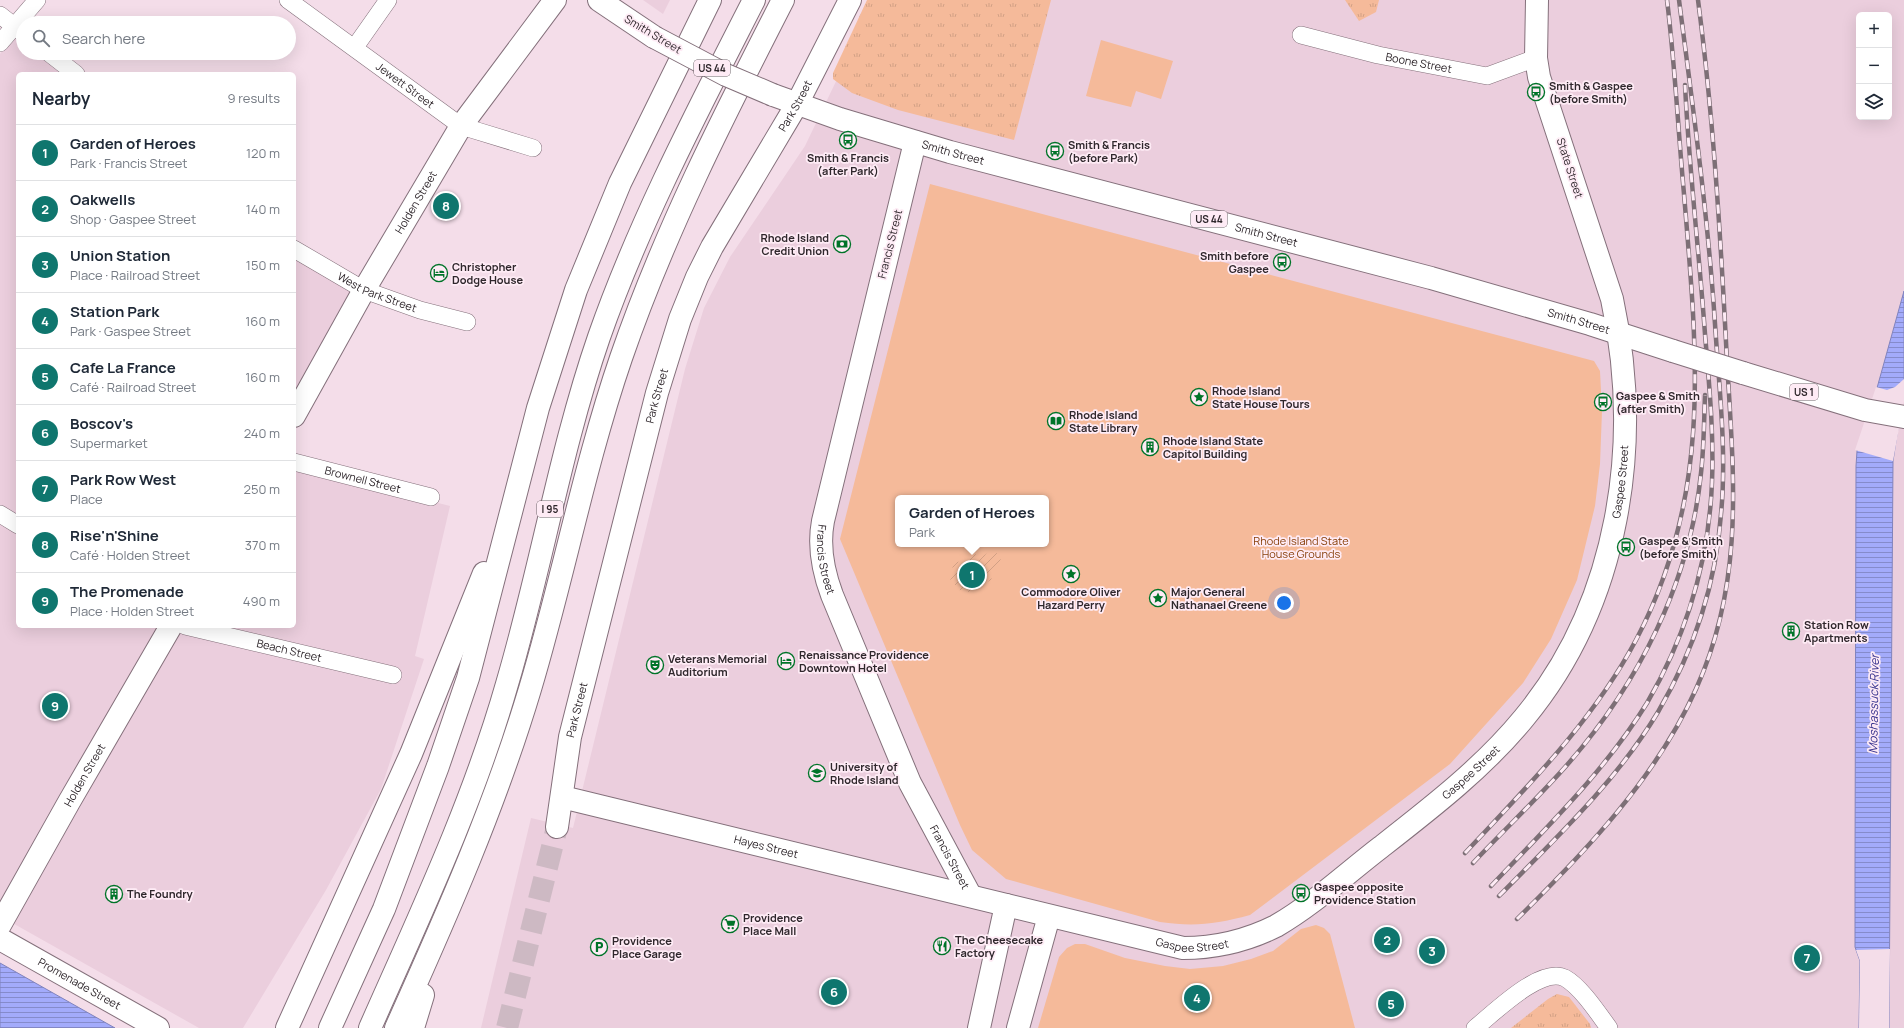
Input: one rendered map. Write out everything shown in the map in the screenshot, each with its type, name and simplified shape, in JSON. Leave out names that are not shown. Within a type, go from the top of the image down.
[{"type":"main road","name":"Holden Street","points":[[296,412],[364,290],[461,126],[555,0]]},
{"type":"main road","name":"Smith Street","points":[[598,0],[654,36],[726,75],[797,104],[915,142],[1431,278],[1590,324],[1620,335],[1865,410],[1903,417]]},
{"type":"main road","points":[[330,1028],[384,909],[448,737],[476,649],[514,500],[549,372],[590,254],[633,155],[710,0]]},
{"type":"main road","name":"I 95","points":[[370,1028],[439,872],[465,807],[496,718],[523,629],[553,495],[572,423],[594,351],[612,302],[665,177],[754,0]]},
{"type":"main road","points":[[396,1028],[444,921],[482,828],[521,719],[547,629],[604,411],[642,301],[687,193],[782,0]]},
{"type":"main road","name":"Park Street","points":[[557,827],[570,736],[657,393],[680,319],[697,277],[712,247],[814,74],[850,0]]},
{"type":"main road","name":"State Street","points":[[1538,0],[1536,16],[1536,58],[1539,77],[1612,299],[1620,335]]},
{"type":"main road","name":"Francis Street","points":[[915,142],[822,521],[821,554],[829,586],[910,783],[970,895],[1049,916]]},
{"type":"main road","name":"Gaspee Street","points":[[1049,916],[1183,948],[1224,945],[1254,936],[1287,920],[1416,820],[1491,754],[1524,719],[1554,679],[1579,634],[1595,596],[1611,548],[1619,504],[1624,452],[1626,389],[1620,335]]},
{"type":"main road","points":[[287,1028],[411,754],[514,500]]},
{"type":"main road","name":"Holden Street","points":[[0,925],[170,628]]},
{"type":"main road","name":"Hayes Street","points":[[562,797],[970,895]]},
{"type":"main road","points":[[979,1028],[1006,905]]},
{"type":"main road","points":[[1018,1028],[1049,916]]},
{"type":"main road","points":[[413,1028],[444,921]]},
{"type":"main road","name":"Promenade Street","points":[[0,939],[158,1028]]},
{"type":"street","points":[[27,16],[37,0]]},
{"type":"street","name":"Jewett Street","points":[[288,0],[355,47],[461,126],[533,148]]},
{"type":"street","points":[[355,47],[388,0]]},
{"type":"street","points":[[0,15],[16,28]]},
{"type":"street","points":[[0,44],[16,32]]},
{"type":"street","name":"Boone Street","points":[[1301,35],[1378,54],[1487,76],[1536,58]]},
{"type":"street","points":[[58,60],[73,72]]},
{"type":"street","name":"West Park Street","points":[[296,250],[364,290],[420,310],[466,322]]},
{"type":"street","name":"Brownell Street","points":[[296,463],[431,497]]},
{"type":"street","points":[[0,514],[16,524]]},
{"type":"street","name":"Beach Street","points":[[193,628],[393,675]]},
{"type":"street","points":[[1475,1028],[1530,984],[1547,977],[1563,977],[1574,985],[1609,1028]]},
{"type":"shaded area","points":[[643,0],[670,0],[663,14]]},
{"type":"shaded area","points":[[875,0],[1904,0],[1904,1028],[481,1028],[531,818],[573,828],[685,369],[704,308],[730,257],[805,146]]},
{"type":"shaded area","points":[[16,32],[16,60],[55,60],[70,72],[16,72],[16,628],[296,628],[296,467],[450,506],[415,656],[424,659],[381,789],[326,890],[243,1028],[199,1028],[0,916],[0,54]]},
{"type":"shaded area","points":[[296,253],[367,298],[296,424]]},
{"type":"green space","points":[[867,0],[1051,0],[1014,140],[898,110],[852,93],[833,79],[833,73]]},
{"type":"green space","points":[[1345,0],[1379,0],[1376,12],[1359,21]]},
{"type":"green space","points":[[1101,40],[1173,61],[1161,99],[1136,91],[1131,107],[1086,96]]},
{"type":"green space","name":"Rhode Island State House Grounds","points":[[930,184],[1594,361],[1600,371],[1602,411],[1600,464],[1595,506],[1577,580],[1551,639],[1523,683],[1450,764],[1250,915],[1227,921],[1205,924],[1173,924],[1160,922],[1006,879],[972,850],[960,825],[840,539]]},
{"type":"green space","points":[[994,549],[1004,565],[994,571],[991,580],[976,588],[975,593],[959,590],[950,579],[954,561],[960,562],[974,554],[983,556]]},
{"type":"green space","points":[[1316,925],[1324,928],[1330,934],[1355,1028],[1038,1028],[1059,957],[1067,948],[1075,944],[1085,944],[1125,958],[1165,966],[1190,969],[1223,966],[1251,959],[1273,951],[1301,929]]},
{"type":"green space","points":[[1557,994],[1569,997],[1590,1024],[1591,1028],[1511,1028],[1548,999]]},
{"type":"water","name":"Moshassuck River","points":[[1904,291],[1904,388],[1893,461],[1889,1028],[1859,1028],[1860,961],[1855,947],[1856,466],[1857,451],[1877,388]]},
{"type":"water","points":[[0,963],[115,1028],[0,1028]]},
{"type":"pier","points":[[1904,379],[1904,401],[1893,461],[1855,450],[1876,387],[1887,390],[1895,387]]},
{"type":"pier","points":[[1890,949],[1889,1028],[1859,1028],[1860,961],[1856,950]]},
{"type":"tunnel","points":[[507,1028],[557,827]]},
{"type":"railway","points":[[1465,853],[1558,752],[1600,698],[1619,670],[1636,640],[1661,585],[1678,531],[1688,476],[1694,422],[1695,366],[1689,253],[1667,0]]},
{"type":"railway","points":[[1499,896],[1563,831],[1604,786],[1641,738],[1658,712],[1671,689],[1692,641],[1701,617],[1714,566],[1723,491],[1722,419],[1712,284],[1700,162],[1679,0]]},
{"type":"railway","points":[[1517,919],[1593,840],[1640,783],[1661,753],[1680,722],[1696,689],[1712,646],[1723,603],[1730,561],[1733,518],[1733,475],[1715,171],[1708,86],[1698,0]]},
{"type":"railway","points":[[1491,886],[1553,821],[1594,775],[1613,752],[1647,703],[1661,677],[1684,624],[1700,569],[1710,511],[1712,482],[1712,427],[1685,85]]},
{"type":"railway","points":[[1473,863],[1556,778],[1593,733],[1617,700],[1657,629],[1673,592],[1686,553],[1695,513],[1702,463],[1705,395]]},
{"type":"place","name":"Smith & Gaspee (before Smith)","points":[[1536,92]]},
{"type":"place","name":"Smith & Francis (after Park)","points":[[848,140]]},
{"type":"place","name":"Smith & Francis (before Park)","points":[[1055,151]]},
{"type":"place","name":"Rise'n'Shine","points":[[446,206]]},
{"type":"place","name":"Rhode Island Credit Union","points":[[842,244]]},
{"type":"place","name":"Smith before Gaspee","points":[[1282,262]]},
{"type":"place","name":"Christopher Dodge House","points":[[439,273]]},
{"type":"place","name":"Rhode Island State House Tours","points":[[1199,397]]},
{"type":"place","name":"Gaspee & Smith (after Smith)","points":[[1603,402]]},
{"type":"place","name":"Rhode Island State Library","points":[[1056,421]]},
{"type":"place","name":"Rhode Island State Capitol Building","points":[[1150,447]]},
{"type":"place","name":"Gaspee & Smith (before Smith)","points":[[1626,547]]},
{"type":"place","name":"Commodore Oliver Hazard Perry","points":[[1071,574]]},
{"type":"place","name":"Garden of Heroes","points":[[972,575]]},
{"type":"place","name":"Major General Nathanael Greene","points":[[1158,598]]},
{"type":"place","name":"Station Row Apartments","points":[[1791,631]]},
{"type":"place","name":"Renaissance Providence Downtown Hotel","points":[[786,661]]},
{"type":"place","name":"Veterans Memorial Auditorium","points":[[655,665]]},
{"type":"place","name":"The Promenade","points":[[55,706]]},
{"type":"place","name":"University of Rhode Island","points":[[817,773]]},
{"type":"place","name":"Gaspee opposite Providence Station","points":[[1301,893]]},
{"type":"place","name":"The Foundry","points":[[114,894]]},
{"type":"place","name":"Providence Place Mall","points":[[730,924]]},
{"type":"place","name":"Oakwells","points":[[1387,940]]},
{"type":"place","name":"The Cheesecake Factory","points":[[942,946]]},
{"type":"place","name":"Providence Place Garage","points":[[599,947]]},
{"type":"place","name":"Union Station","points":[[1432,951]]},
{"type":"place","name":"Park Row West","points":[[1807,958]]},
{"type":"place","name":"Boscov's","points":[[834,992]]},
{"type":"place","name":"Station Park","points":[[1197,998]]},
{"type":"place","name":"Cafe La France","points":[[1391,1004]]}]
